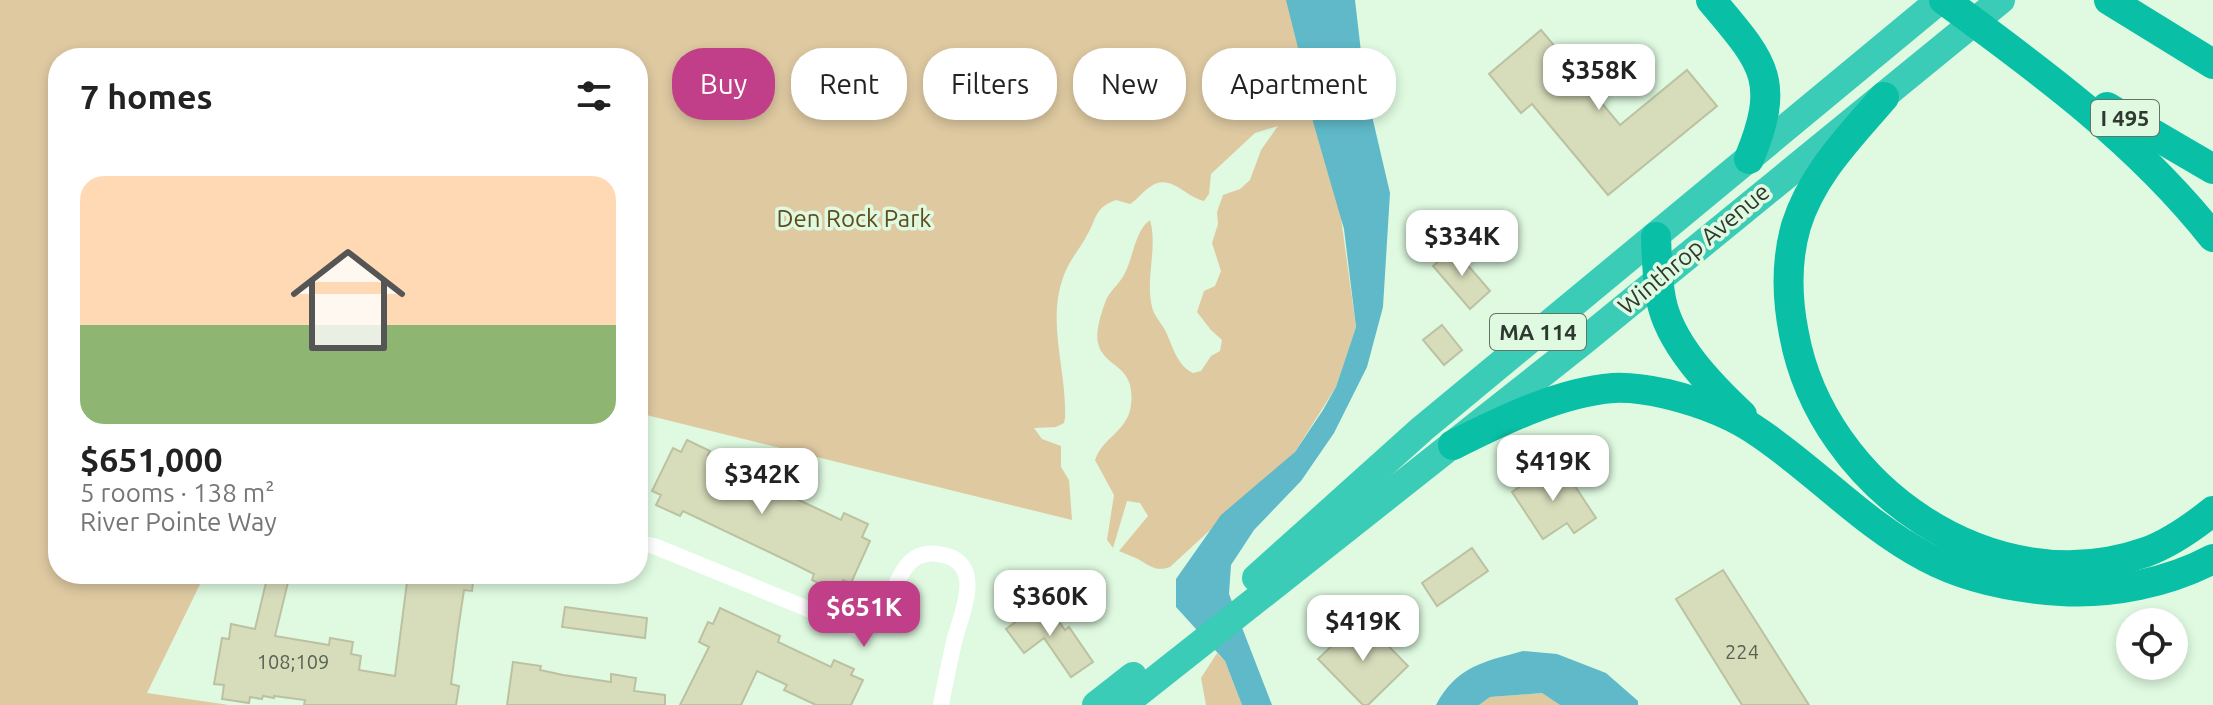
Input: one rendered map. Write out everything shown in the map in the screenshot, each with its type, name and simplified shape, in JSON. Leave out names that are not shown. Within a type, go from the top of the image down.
[{"type":"highway","points":[[1711,0],[1750,46],[1766,86],[1762,126],[1749,159]]},
{"type":"highway","name":"Winthrop Avenue","points":[[1241,601],[1270,567],[1422,429],[1942,0]]},
{"type":"highway","name":"I 495","points":[[1942,0],[2036,67],[2213,169]]},
{"type":"highway","name":"Winthrop Avenue","points":[[1096,705],[1149,675],[1241,601],[1453,445],[2001,0]]},
{"type":"highway","points":[[2109,0],[2213,64]]},
{"type":"highway","points":[[2036,67],[2142,158],[2213,237]]},
{"type":"highway","points":[[1884,97],[1829,160],[1809,193],[1796,228],[1789,267],[1789,301],[1799,360],[1830,428],[1851,459],[1884,492],[1931,525],[1983,549],[2022,560],[2074,564],[2117,560],[2169,542],[2213,511]]},
{"type":"highway","points":[[1656,237],[1661,302],[1670,327],[1706,378],[1756,431],[1890,535],[1927,558],[1972,576],[2016,586],[2079,592],[2162,580],[2213,559]]},
{"type":"highway","points":[[1453,445],[1539,405],[1614,388],[1650,390],[1686,399],[1715,409],[1756,431]]},
{"type":"highway","name":"Winthrop Avenue","points":[[1123,705],[1149,675]]},
{"type":"street","points":[[648,545],[860,630],[883,611],[905,568],[917,556],[936,552],[954,558],[963,567],[968,581],[966,604],[941,705]]},
{"type":"green space","name":"Den Rock Park","points":[[0,0],[1287,0],[1298,48],[1202,48],[1202,120],[1313,120],[1340,211],[1356,327],[1336,387],[1295,452],[1170,567],[1157,569],[1119,551],[1148,516],[1140,503],[1127,501],[1113,548],[1107,540],[1114,495],[1095,460],[1129,414],[1131,391],[1124,374],[1101,351],[1097,338],[1101,315],[1108,297],[1124,275],[1141,231],[1150,220],[1153,241],[1152,307],[1177,356],[1183,366],[1193,373],[1201,371],[1211,356],[1220,351],[1222,340],[1197,312],[1204,291],[1215,286],[1221,271],[1212,243],[1218,224],[1217,212],[1223,195],[1240,189],[1250,180],[1261,150],[1278,126],[1255,133],[1211,174],[1209,194],[1204,201],[1164,182],[1150,187],[1130,204],[1116,200],[1109,203],[1096,215],[1069,265],[1059,293],[1057,310],[1065,400],[1064,423],[1056,427],[1034,428],[1042,439],[1061,446],[1061,467],[1069,480],[1072,520],[648,415],[648,48],[48,48],[48,584],[200,584],[147,693],[229,705],[0,705]]},
{"type":"green space","points":[[1217,653],[1225,661],[1242,705],[1206,705],[1201,678]]},
{"type":"green space","points":[[1542,693],[1560,705],[1479,705],[1490,697]]},
{"type":"water","points":[[1286,0],[1355,0],[1361,48],[1298,48]]},
{"type":"water","points":[[1312,120],[1373,120],[1390,193],[1383,307],[1367,367],[1334,433],[1301,481],[1254,530],[1231,565],[1229,594],[1272,705],[1242,705],[1225,661],[1176,607],[1176,579],[1221,515],[1295,452],[1336,387],[1356,327],[1344,229]]},
{"type":"water","points":[[1523,651],[1557,654],[1606,673],[1638,701],[1638,705],[1560,705],[1542,693],[1490,697],[1479,705],[1436,705],[1462,674],[1483,663]]},
{"type":"building","points":[[1541,30],[1620,125],[1687,70],[1717,106],[1608,195],[1532,104],[1521,113],[1489,74]]},
{"type":"building","points":[[1453,248],[1490,291],[1470,309],[1433,266]]},
{"type":"building","points":[[1442,325],[1462,350],[1444,365],[1423,340]]},
{"type":"building","points":[[687,440],[710,451],[708,455],[730,468],[841,520],[844,513],[868,524],[862,537],[870,541],[851,583],[843,580],[837,592],[812,580],[814,574],[794,564],[683,511],[680,516],[656,505],[661,495],[652,491],[673,448],[681,452]]},
{"type":"building","points":[[1553,464],[1561,478],[1569,477],[1596,518],[1574,533],[1567,523],[1543,539],[1512,492]]},
{"type":"building","points":[[1472,548],[1488,571],[1437,606],[1422,583]]},
{"type":"building","points":[[1723,570],[1809,705],[1742,705],[1676,599]]},
{"type":"building","points":[[266,584],[288,584],[275,636],[329,645],[330,638],[353,642],[351,654],[361,656],[359,670],[395,676],[407,584],[473,584],[472,591],[464,590],[458,630],[451,684],[459,686],[456,705],[304,705],[305,700],[274,696],[263,696],[262,699],[250,697],[249,703],[222,699],[224,685],[214,684],[222,638],[229,639],[231,624],[255,629]]},
{"type":"building","points":[[1044,601],[1065,630],[1069,627],[1093,662],[1071,677],[1044,638],[1024,653],[1006,629]]},
{"type":"building","points":[[565,607],[647,618],[645,638],[562,627]]},
{"type":"building","points":[[720,608],[780,636],[778,642],[831,667],[834,660],[854,669],[851,675],[863,680],[851,705],[816,705],[784,690],[787,685],[757,671],[741,705],[680,705],[709,647],[699,642],[708,622],[713,624]]},
{"type":"building","points":[[1361,618],[1408,666],[1368,705],[1363,705],[1318,659]]},
{"type":"building","points":[[513,662],[541,666],[540,670],[563,675],[611,682],[611,674],[636,678],[634,691],[665,695],[665,705],[507,705]]}]
